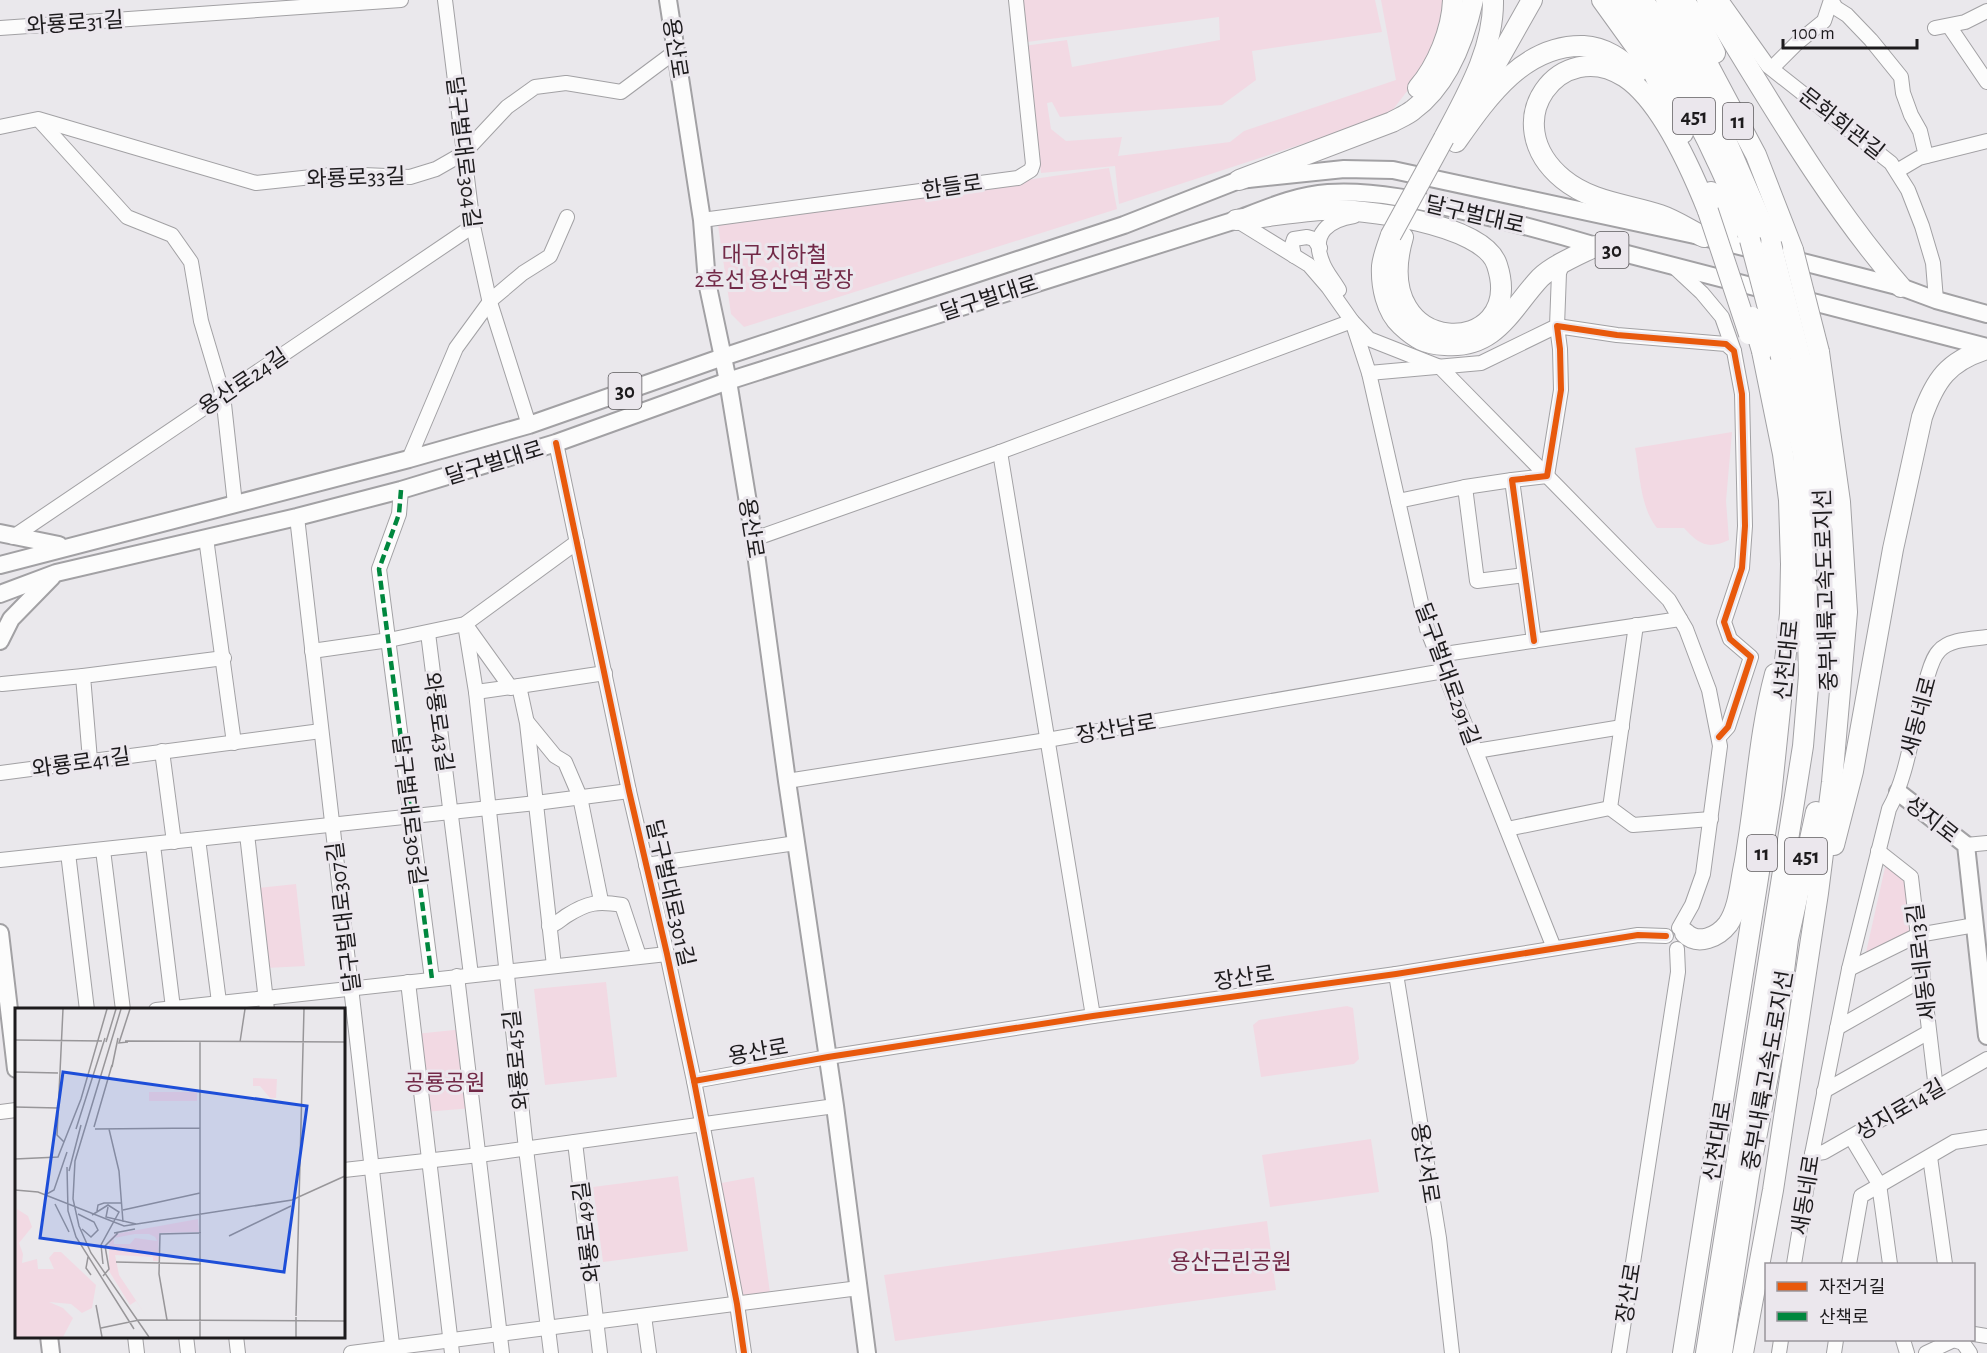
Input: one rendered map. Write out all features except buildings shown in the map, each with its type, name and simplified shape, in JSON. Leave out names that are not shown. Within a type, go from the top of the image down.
[{"type":"highway","points":[[1366,131],[1398,111],[1426,79],[1444,41],[1453,0]]},
{"type":"highway","points":[[1239,180],[1392,122],[1412,111],[1429,95],[1454,59],[1473,0]]},
{"type":"highway","points":[[1450,140],[1487,43],[1492,0]]},
{"type":"highway","name":"신천대로","points":[[1602,0],[1651,68],[1709,186],[1728,234],[1762,351],[1783,454],[1789,501],[1790,620],[1771,796],[1683,1353]]},
{"type":"highway","name":"중부내륙고속도로지선","points":[[1623,0],[1662,60],[1716,159],[1800,355],[1809,675],[1803,746],[1706,1353]]},
{"type":"highway","name":"중부내륙고속도로지선","points":[[1643,0],[1681,56],[1715,115],[1771,244],[1800,355],[1820,466],[1829,561],[1831,674],[1817,806],[1788,939],[1776,1034],[1749,1175],[1722,1353]]},
{"type":"highway","name":"11","points":[[1666,0],[1698,46],[1756,155],[1793,250],[1800,355],[1840,502],[1847,612],[1832,782],[1818,893],[1773,1190],[1743,1353]]},
{"type":"highway","points":[[1684,0],[1702,27],[1730,85],[1747,125],[1756,155]]},
{"type":"highway","points":[[1707,0],[1816,174],[1861,239],[1901,287]]},
{"type":"highway","points":[[1528,7],[1470,110],[1450,140],[1382,264],[1385,298],[1399,323],[1414,337],[1428,344],[1457,346],[1477,342],[1499,328],[1542,276],[1596,246]]},
{"type":"highway","points":[[1450,140],[1517,70],[1545,52],[1575,46],[1602,50],[1626,63],[1643,81],[1698,185],[1708,211],[1749,334],[1774,451],[1789,501]]},
{"type":"highway","points":[[1668,128],[1633,84],[1604,68],[1579,69],[1550,82],[1544,88],[1537,104],[1533,121],[1539,152],[1553,170],[1575,188],[1613,204],[1661,215],[1704,237]]},
{"type":"highway","points":[[1236,220],[1321,210],[1353,210],[1383,213],[1445,228],[1478,242],[1497,263],[1502,285],[1498,309],[1490,321],[1471,332],[1452,334],[1423,325],[1411,315],[1401,297],[1397,275],[1397,236]]},
{"type":"highway","points":[[1818,893],[1829,863],[1853,771],[1893,549],[1922,417],[1929,397],[1947,370],[1962,358],[1987,348]]},
{"type":"highway","points":[[1677,936],[1694,939],[1715,937],[1728,923],[1737,902],[1750,832],[1768,701],[1790,620]]},
{"type":"main road","name":"용산로","points":[[668,0],[702,220],[707,282],[728,381],[754,539],[835,1106],[867,1353]]},
{"type":"main road","name":"달구벌대로","points":[[0,565],[66,546],[410,459],[529,425],[723,357],[1124,225],[1239,180],[1344,169],[1394,170],[1704,237],[1901,287],[1936,300],[1987,314]]},
{"type":"main road","name":"달구벌대로","points":[[0,594],[56,573],[297,517],[401,490],[556,443],[728,381],[1236,220],[1280,203],[1327,193],[1391,195],[1531,227],[1987,348]]},
{"type":"main road","points":[[7,535],[66,546]]},
{"type":"main road","points":[[0,641],[11,619],[56,573]]},
{"type":"main road","name":"성지로","points":[[1898,792],[1966,845],[1987,1036]]},
{"type":"main road","points":[[0,933],[14,1024],[15,1046]]},
{"type":"main road","points":[[49,1338],[51,1353]]},
{"type":"street","name":"와룡로31길","points":[[0,28],[401,0]]},
{"type":"street","name":"달구벌대로304길","points":[[445,0],[473,226],[490,302]]},
{"type":"street","name":"한들로","points":[[702,220],[1018,178],[1031,170],[1033,164],[1016,0]]},
{"type":"street","name":"문화회관길","points":[[1721,0],[1772,68],[1892,163],[1908,190],[1922,226],[1933,263],[1936,300]]},
{"type":"street","points":[[1772,68],[1824,21],[1831,0]]},
{"type":"street","points":[[1831,0],[1836,8],[1847,15],[1871,40],[1901,77],[1904,93],[1911,115],[1920,131],[1926,156]]},
{"type":"street","points":[[1987,11],[1965,22],[1942,27],[1987,82]]},
{"type":"street","name":"와룡로33길","points":[[0,127],[38,119],[255,183],[340,174],[410,177],[436,169],[464,153],[507,107],[535,87],[566,83],[621,92],[676,51]]},
{"type":"street","points":[[38,119],[127,218],[172,235],[191,262],[201,321],[223,395],[235,504]]},
{"type":"street","points":[[1897,171],[1919,158],[1987,141]]},
{"type":"street","points":[[1320,248],[1321,234],[1327,226],[1338,219],[1383,213]]},
{"type":"street","points":[[410,459],[456,348],[490,302],[524,273],[550,256],[567,217]]},
{"type":"street","points":[[1236,220],[1309,265],[1352,321],[1369,339],[1440,367],[1669,600],[1686,629],[1709,690],[1720,746],[1703,874],[1692,905],[1677,936]]},
{"type":"street","name":"용산로24길","points":[[7,535],[223,395],[473,226]]},
{"type":"street","points":[[1294,256],[1292,245],[1294,239],[1300,237],[1314,239],[1320,248]]},
{"type":"street","name":"달구벌대로291길","points":[[1320,248],[1321,259],[1348,303],[1369,373],[1427,629],[1554,948]]},
{"type":"street","points":[[1547,476],[1561,390],[1557,326],[1559,273],[1563,263]]},
{"type":"street","points":[[1673,266],[1702,293],[1722,317],[1734,351],[1742,394],[1745,526],[1742,568],[1724,622],[1730,639],[1751,657],[1728,727],[1719,737]]},
{"type":"street","name":"달구벌대로","points":[[490,302],[529,425]]},
{"type":"street","points":[[754,539],[1000,452],[1352,321]]},
{"type":"street","points":[[1369,373],[1481,363],[1557,326],[1617,336],[1726,344],[1734,351]]},
{"type":"street","name":"달구벌대로301길","points":[[556,443],[629,791],[694,1081],[737,1304],[744,1353]]},
{"type":"street","points":[[1000,452],[1093,1016]]},
{"type":"street","points":[[1398,501],[1465,487],[1547,476]]},
{"type":"street","points":[[1512,480],[1534,641]]},
{"type":"street","points":[[1465,487],[1477,581],[1525,575]]},
{"type":"street","name":"달구벌대로305길","points":[[401,490],[399,514],[379,568],[432,979]]},
{"type":"street","name":"달구벌대로307길","points":[[297,517],[392,1350]]},
{"type":"street","points":[[206,538],[234,743]]},
{"type":"street","points":[[312,651],[389,640],[465,624],[577,542]]},
{"type":"street","points":[[1438,655],[1680,619]]},
{"type":"street","points":[[465,624],[515,687],[526,720],[554,966]]},
{"type":"street","name":"와룡로43길","points":[[465,624],[476,692],[507,971]]},
{"type":"street","points":[[1610,808],[1636,626]]},
{"type":"street","name":"와룡로43길","points":[[428,633],[451,812],[464,976]]},
{"type":"street","name":"새동네로","points":[[1794,1263],[1812,1154],[1849,969],[1889,809],[1898,792],[1918,707],[1931,665],[1939,650],[1957,641],[1987,638]]},
{"type":"street","points":[[2,684],[224,658]]},
{"type":"street","name":"장산남로","points":[[787,781],[1047,740],[1444,671]]},
{"type":"street","points":[[515,687],[605,673]]},
{"type":"street","points":[[83,676],[90,760]]},
{"type":"street","name":"와룡로43길","points":[[476,692],[515,687]]},
{"type":"street","points":[[526,720],[555,756],[565,762],[580,797],[601,901]]},
{"type":"street","points":[[1476,751],[1622,727]]},
{"type":"street","name":"와룡로41길","points":[[0,773],[321,731]]},
{"type":"street","name":"와룡로41길","points":[[162,751],[174,842]]},
{"type":"street","points":[[0,860],[629,791]]},
{"type":"street","points":[[1507,829],[1610,808],[1633,825],[1711,819]]},
{"type":"street","points":[[246,834],[266,1003]]},
{"type":"street","points":[[198,839],[219,1002]]},
{"type":"street","points":[[646,865],[796,843]]},
{"type":"street","name":"성지로","points":[[1966,845],[1987,843]]},
{"type":"street","points":[[153,845],[173,1008],[196,1007],[219,1002],[266,1003],[351,988],[667,954]]},
{"type":"street","points":[[104,850],[123,1008]]},
{"type":"street","name":"새동네로13길","points":[[1878,851],[1911,877],[1936,1089]]},
{"type":"street","points":[[68,853],[87,1008]]},
{"type":"street","points":[[549,926],[554,926],[564,917],[584,906],[601,901],[622,905],[639,957]]},
{"type":"street","points":[[1849,969],[1918,935],[1975,925]]},
{"type":"street","name":"장산로","points":[[828,1058],[1093,1016],[1396,974],[1638,935],[1677,936],[1678,972],[1618,1353]]},
{"type":"street","name":"와룡로45길","points":[[507,971],[526,1149]]},
{"type":"street","name":"용산서로","points":[[1396,974],[1438,1238],[1452,1353]]},
{"type":"street","points":[[464,976],[479,1155],[502,1353]]},
{"type":"street","points":[[1837,1028],[1923,980]]},
{"type":"street","points":[[408,982],[452,1346]]},
{"type":"street","points":[[1824,1091],[1929,1032]]},
{"type":"street","name":"용산로","points":[[694,1081],[828,1058]]},
{"type":"street","name":"성지로14길","points":[[1812,1154],[1824,1152],[1987,1059]]},
{"type":"street","points":[[345,1170],[526,1149],[835,1106]]},
{"type":"street","points":[[0,1112],[15,1110]]},
{"type":"street","points":[[1851,1137],[1879,1184],[1890,1263]]},
{"type":"street","points":[[1849,1263],[1861,1196],[1954,1142],[1987,1137]]},
{"type":"street","name":"와룡로49길","points":[[575,1142],[600,1353]]},
{"type":"street","points":[[526,1149],[551,1353]]},
{"type":"street","points":[[1930,1157],[1945,1263]]},
{"type":"street","points":[[351,1353],[452,1346],[500,1333],[859,1288]]},
{"type":"street","points":[[644,1316],[649,1353]]},
{"type":"street","points":[[135,1338],[137,1353]]},
{"type":"street","points":[[186,1338],[188,1353]]},
{"type":"street","points":[[236,1338],[238,1353]]},
{"type":"street","points":[[1926,1353],[1952,1341]]},
{"type":"street","points":[[1957,1341],[1963,1343],[1970,1353]]},
{"type":"green space","points":[[1022,0],[1375,0],[1382,32],[1252,51],[1256,80],[1222,105],[1060,117],[1052,102],[1047,103],[1051,129],[1066,141],[1122,137],[1118,156],[1230,142],[1244,131],[1396,80],[1381,0],[1446,0],[1431,60],[1388,116],[1119,204],[1115,166],[1041,173],[1024,46],[1067,40],[1072,67],[1220,40],[1219,17],[1027,42]]},
{"type":"green space","name":"대구 지하철 2호선 용산역 광장","points":[[1109,168],[1117,209],[744,327],[731,314],[718,225]]},
{"type":"green space","points":[[1732,432],[1726,501],[1729,540],[1709,545],[1694,538],[1684,528],[1657,528],[1651,520],[1644,500],[1635,448]]},
{"type":"green space","points":[[1886,863],[1906,884],[1909,933],[1865,957]]},
{"type":"green space","points":[[296,884],[305,966],[266,968],[258,888]]},
{"type":"green space","points":[[606,982],[617,1077],[545,1085],[534,989]]},
{"type":"green space","points":[[1347,1006],[1353,1008],[1359,1059],[1354,1064],[1261,1077],[1253,1025],[1259,1020]]},
{"type":"green space","name":"공룡공원","points":[[464,1029],[473,1108],[424,1112],[415,1034]]},
{"type":"green space","points":[[1371,1139],[1379,1192],[1270,1207],[1262,1155]]},
{"type":"green space","points":[[678,1176],[688,1251],[603,1262],[593,1187]]},
{"type":"green space","points":[[754,1177],[771,1300],[738,1302],[716,1184]]},
{"type":"green space","name":"용산근린공원","points":[[1267,1221],[1276,1290],[895,1341],[884,1275]]},
{"type":"marked path","points":[[401,490],[399,514],[379,569],[432,979]]},
{"type":"cycle path","points":[[1534,641],[1512,480],[1547,476],[1561,390],[1557,326],[1617,335],[1726,344],[1734,351],[1742,394],[1745,526],[1742,568],[1724,622],[1730,639],[1751,657],[1728,727],[1719,737]]},
{"type":"cycle path","points":[[556,443],[629,791],[694,1081],[737,1304],[744,1353]]},
{"type":"cycle path","points":[[694,1081],[828,1057],[1093,1016],[1396,974],[1638,935],[1666,936]]}]
